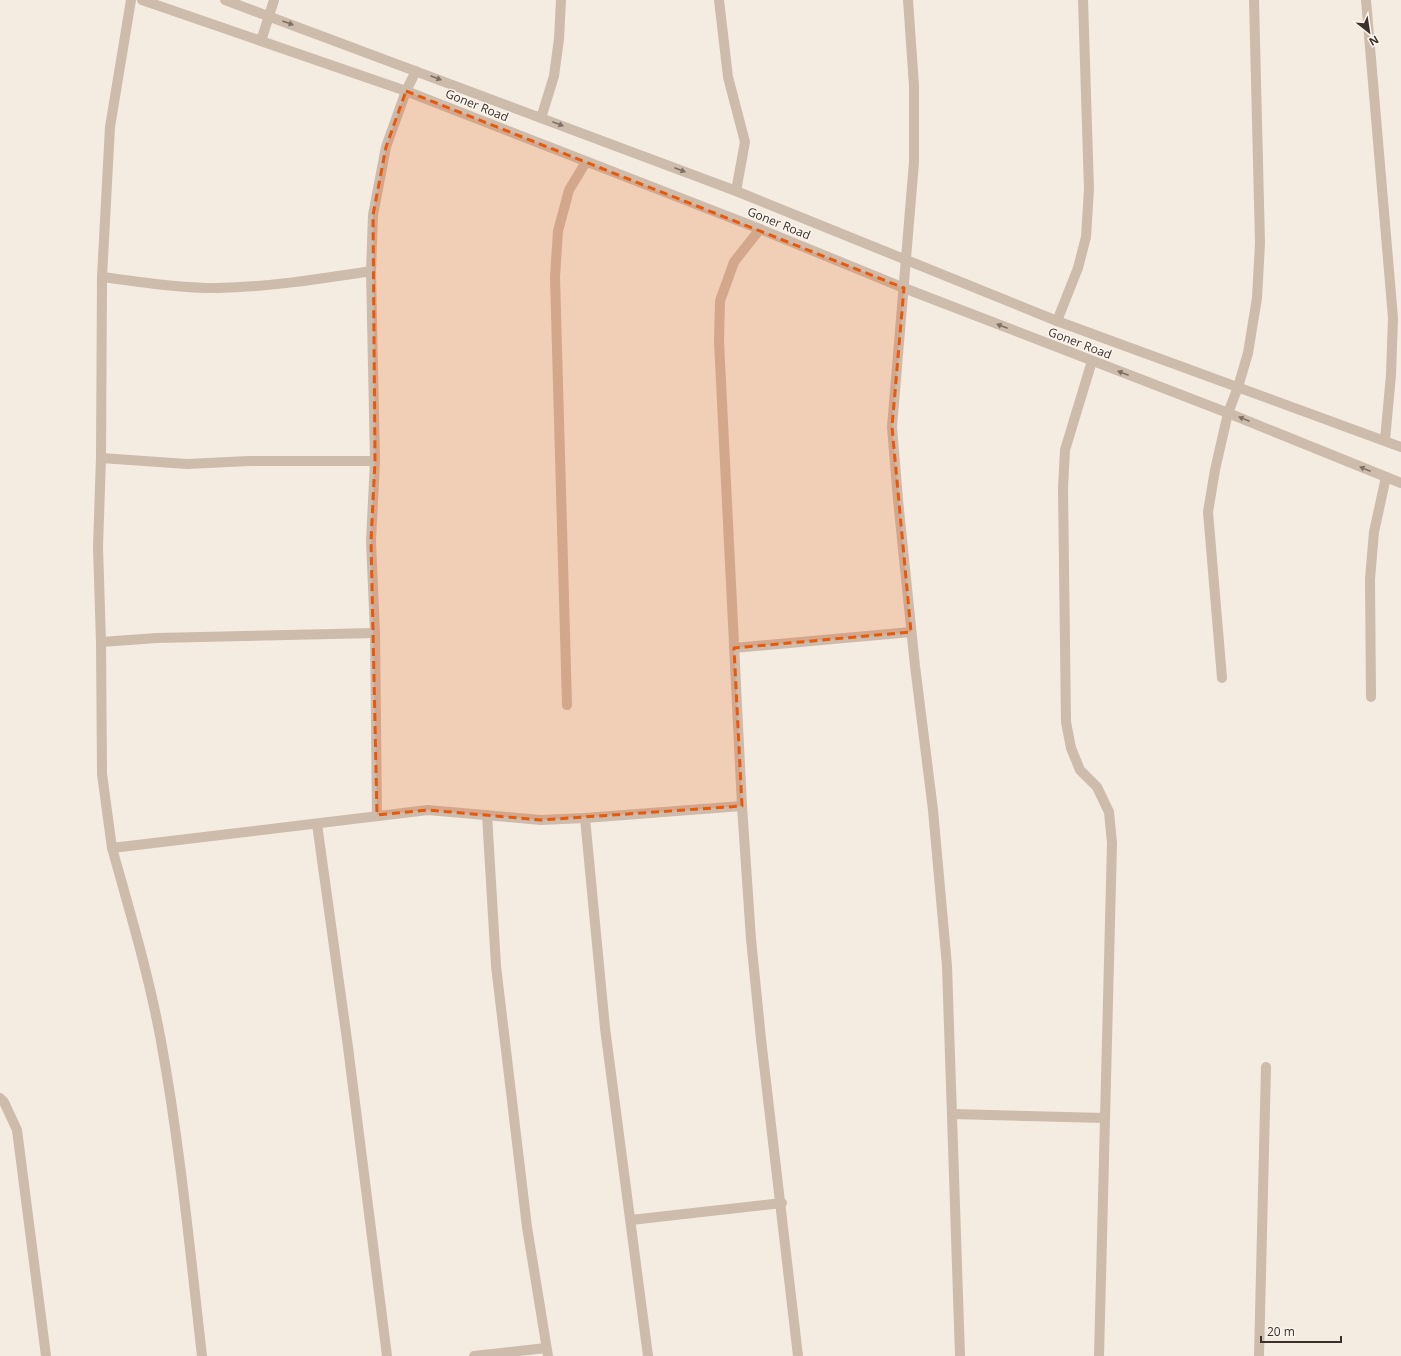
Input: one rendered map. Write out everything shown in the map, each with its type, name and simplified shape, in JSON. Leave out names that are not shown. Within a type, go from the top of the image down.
[{"type":"street","points":[[131,0],[110,127],[102,278],[101,458],[98,547],[102,642],[102,774],[112,848],[145,968],[161,1041],[176,1140],[202,1356]]},
{"type":"street","name":"Goner Road","points":[[142,0],[406,91],[760,229],[904,288],[1228,413],[1401,483]]},
{"type":"street","name":"Goner Road","points":[[225,0],[736,191],[1057,321],[1401,447]]},
{"type":"street","points":[[261,41],[274,0]]},
{"type":"street","points":[[541,118],[554,76],[559,39],[561,0]]},
{"type":"street","points":[[718,0],[728,77],[744,142],[736,191]]},
{"type":"street","points":[[908,0],[914,86],[914,162],[892,427],[911,632],[933,810],[947,966],[960,1356]]},
{"type":"street","points":[[1057,321],[1078,268],[1086,237],[1089,189],[1083,0]]},
{"type":"street","points":[[1222,678],[1208,512],[1215,470],[1228,413],[1238,387],[1248,353],[1257,298],[1260,243],[1254,0]]},
{"type":"street","points":[[1366,0],[1393,318],[1391,376],[1385,440]]},
{"type":"street","points":[[377,815],[375,633],[371,542],[375,461],[371,271],[373,215],[386,147],[406,91],[416,71]]},
{"type":"street","points":[[567,705],[555,277],[558,231],[569,190],[586,162]]},
{"type":"street","points":[[760,229],[734,262],[720,301],[718,341],[742,806],[751,939],[761,1039],[782,1203],[798,1356]]},
{"type":"street","points":[[102,278],[158,285],[217,288],[295,282],[371,271]]},
{"type":"street","points":[[1092,361],[1065,450],[1063,488],[1066,714],[1071,748],[1080,770],[1097,787],[1109,812],[1112,843],[1099,1356]]},
{"type":"street","points":[[101,458],[187,464],[249,461],[375,461]]},
{"type":"street","points":[[1371,697],[1370,579],[1374,532],[1386,477]]},
{"type":"street","points":[[734,648],[911,632]]},
{"type":"street","points":[[102,642],[157,638],[375,633]]},
{"type":"street","points":[[112,848],[428,810],[541,820],[742,806]]},
{"type":"street","points":[[474,1356],[547,1352],[527,1227],[496,966],[486,815]]},
{"type":"street","points":[[585,818],[605,1028],[648,1356]]},
{"type":"street","points":[[317,824],[349,1055],[387,1356]]},
{"type":"street","points":[[1259,1356],[1266,1067]]},
{"type":"street","points":[[0,1098],[4,1102],[17,1130],[46,1356]]},
{"type":"street","points":[[952,1114],[1105,1118]]},
{"type":"street","points":[[631,1220],[782,1203]]},
{"type":"highlighted area","points":[[406,91],[904,288],[892,427],[911,632],[734,648],[742,806],[541,820],[428,810],[377,815],[371,541],[375,461],[373,215],[386,147]]}]
